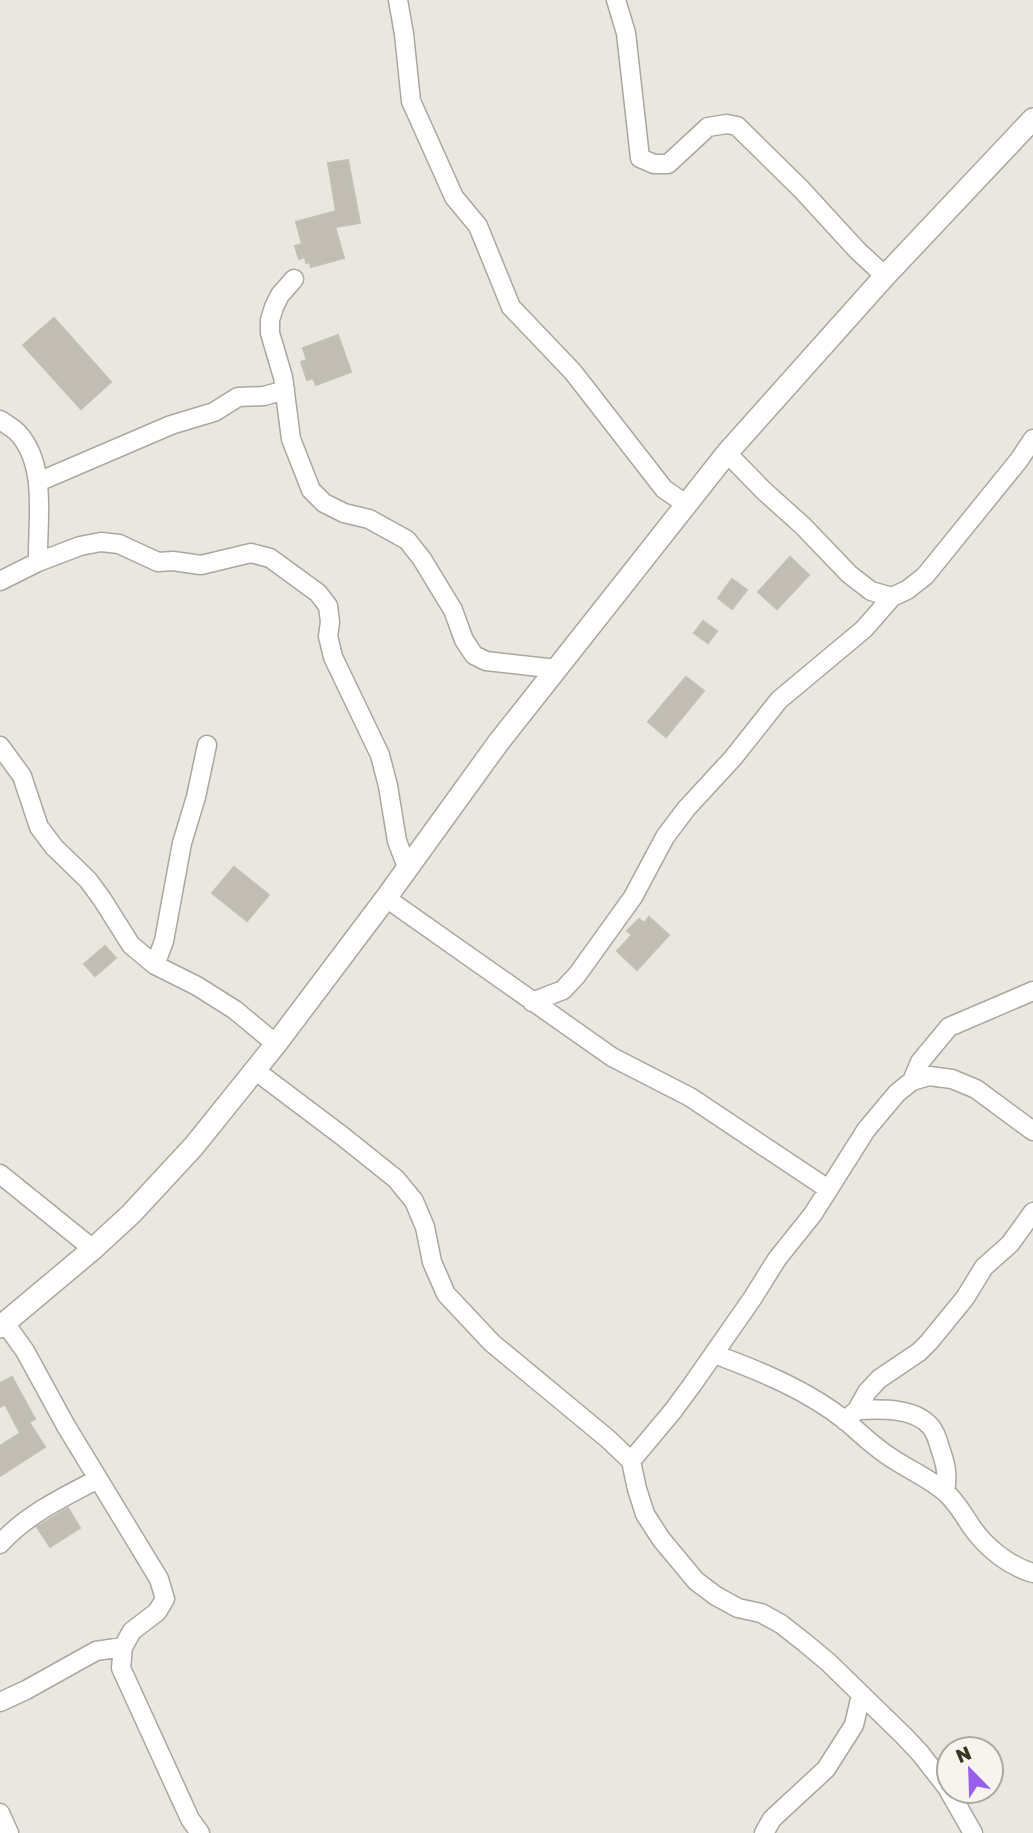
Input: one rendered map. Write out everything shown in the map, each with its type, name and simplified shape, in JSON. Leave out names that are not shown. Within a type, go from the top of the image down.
[{"type":"street","points":[[398,0],[411,101],[454,197],[478,226],[511,307],[573,372],[664,489],[687,505]]},
{"type":"street","points":[[616,0],[626,33],[640,158],[654,164],[668,164],[708,127],[727,124],[737,126],[885,276]]},
{"type":"street","points":[[200,1833],[190,1819],[121,1668],[123,1647],[132,1631],[157,1612],[165,1599],[159,1579],[66,1426],[25,1351],[2,1325],[93,1250],[131,1214],[194,1146],[256,1071],[498,743],[727,453],[885,276],[1033,118]]},
{"type":"street","points":[[294,279],[280,295],[270,320],[274,351],[283,377],[291,439],[311,490],[324,503],[344,513],[369,519],[407,540],[422,559],[453,610],[464,640],[474,655],[486,661],[557,668]]},
{"type":"street","points":[[38,482],[171,425],[214,412],[238,397],[286,399]]},
{"type":"street","points":[[0,419],[18,434],[33,459],[38,482],[38,562]]},
{"type":"street","points":[[532,1002],[563,990],[578,975],[633,897],[665,838],[686,809],[733,758],[779,700],[864,629],[892,597],[925,576],[1033,439]]},
{"type":"street","points":[[727,453],[849,574],[871,591],[892,597]]},
{"type":"street","points":[[0,581],[38,562],[80,546],[101,542],[119,544],[158,562],[201,565],[251,553],[271,558],[318,593],[328,606],[328,636],[333,657],[380,755],[397,841],[407,867]]},
{"type":"street","points":[[155,965],[164,941],[182,843],[196,797],[207,745]]},
{"type":"street","points":[[0,746],[22,776],[39,827],[54,847],[88,880],[131,945],[155,965],[197,986],[235,1010],[276,1044]]},
{"type":"street","points":[[386,898],[612,1057],[690,1097],[828,1189]]},
{"type":"street","points":[[912,1081],[920,1062],[949,1027],[1033,991]]},
{"type":"street","points":[[256,1071],[397,1179],[414,1201],[425,1227],[432,1262],[446,1294],[492,1343],[631,1461],[645,1514],[661,1539],[696,1581],[738,1608],[761,1613],[781,1625],[828,1662],[920,1753],[935,1773]]},
{"type":"street","points":[[631,1461],[672,1412],[714,1354],[777,1259],[813,1214],[866,1130],[897,1093],[912,1081],[929,1076],[952,1079],[976,1089],[1033,1131]]},
{"type":"street","points":[[0,1174],[93,1250]]},
{"type":"street","points":[[851,1415],[879,1379],[929,1342],[965,1298],[984,1267],[1010,1244],[1033,1212]]},
{"type":"street","points":[[714,1354],[762,1372],[851,1415],[869,1442],[945,1492],[984,1541],[1008,1563],[1033,1573]]},
{"type":"street","points":[[851,1415],[890,1410],[908,1413],[930,1425],[944,1458],[948,1476],[945,1492]]},
{"type":"street","points":[[0,1544],[14,1529],[55,1502],[98,1479]]},
{"type":"street","points":[[0,1702],[96,1651],[123,1647]]},
{"type":"street","points":[[764,1833],[772,1819],[826,1769],[853,1725],[860,1695]]},
{"type":"street","points":[[957,1805],[973,1833]]},
{"type":"street","points":[[0,1813],[9,1833]]},
{"type":"building","points":[[348,160],[360,223],[335,227],[344,258],[311,267],[310,262],[306,263],[305,257],[299,259],[295,246],[302,244],[296,222],[336,211],[328,163]]},
{"type":"building","points":[[54,318],[111,382],[81,409],[23,345]]},
{"type":"building","points":[[338,335],[351,372],[316,385],[313,378],[307,380],[301,362],[307,360],[303,348]]},
{"type":"building","points":[[790,557],[809,575],[777,609],[758,592]]},
{"type":"building","points":[[732,579],[747,590],[732,609],[718,598]]},
{"type":"building","points":[[703,621],[717,631],[708,643],[694,633]]},
{"type":"building","points":[[686,677],[704,691],[666,737],[648,722]]},
{"type":"building","points":[[234,867],[269,895],[247,921],[212,893]]},
{"type":"building","points":[[649,917],[669,935],[637,970],[617,951],[632,935],[627,931],[639,919],[644,923]]},
{"type":"building","points":[[105,946],[116,958],[95,976],[84,964]]},
{"type":"building","points":[[12,1377],[35,1419],[29,1422],[45,1447],[0,1476],[0,1446],[20,1433],[5,1404],[0,1407],[0,1383]]},
{"type":"building","points":[[68,1508],[80,1528],[50,1547],[37,1527]]}]
